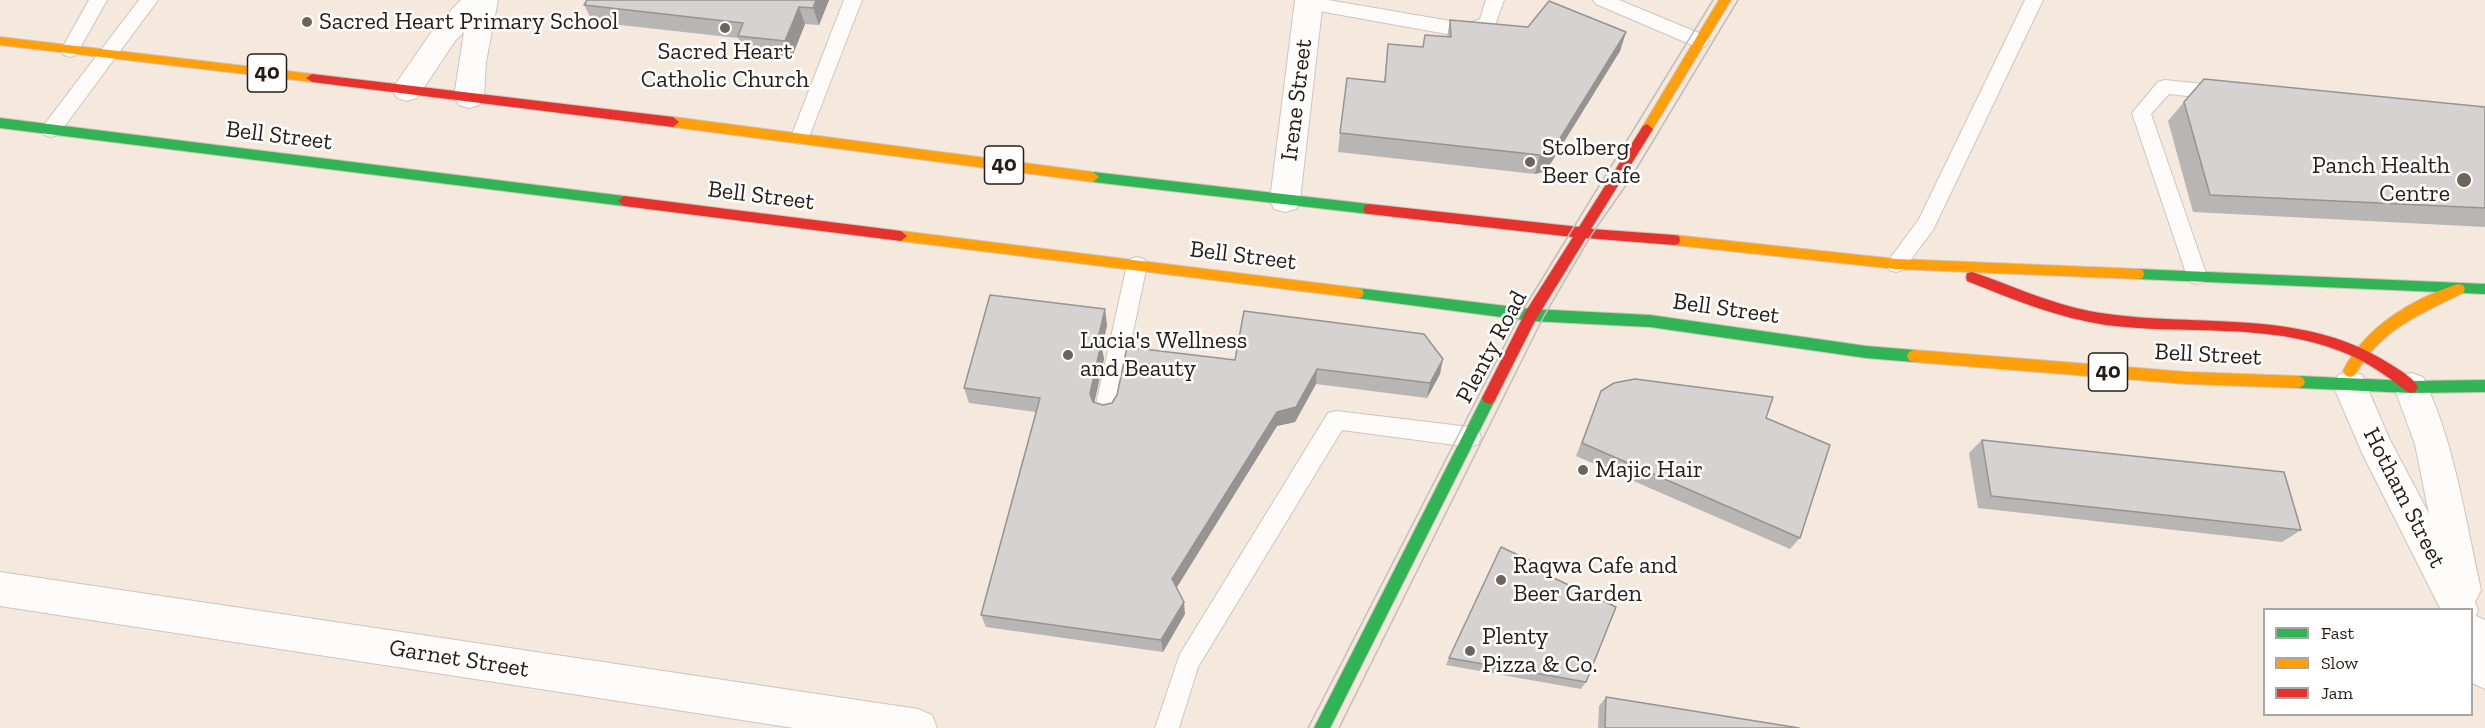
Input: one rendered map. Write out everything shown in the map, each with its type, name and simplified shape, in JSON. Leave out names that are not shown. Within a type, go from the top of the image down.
[{"type":"main road","name":"Plenty Road","points":[[1322,728],[1532,315],[1617,180],[1725,0]]},
{"type":"main road","name":"40","points":[[0,41],[800,137],[1175,188],[1582,233],[1669,239],[1896,264],[2485,289]]},
{"type":"main road","name":"Bell Street","points":[[0,123],[1532,315],[1650,321],[1866,352],[2187,378],[2353,369],[2411,387],[2485,386]]},
{"type":"main road","points":[[1948,267],[2045,307],[2106,319],[2285,332],[2330,342],[2353,369]]},
{"type":"main road","points":[[2353,369],[2377,331],[2459,288]]},
{"type":"main road","points":[[2353,369],[2376,361],[2411,387]]},
{"type":"street","points":[[407,90],[445,34],[478,0]]},
{"type":"street","points":[[469,97],[472,62],[484,0]]},
{"type":"street","name":"Irene Street","points":[[1285,200],[1309,2]]},
{"type":"street","name":"Hotham Street","points":[[2353,369],[2375,444],[2459,608]]},
{"type":"street","name":"Hotham Street","points":[[2411,387],[2432,444],[2467,608]]},
{"type":"street","name":"Garnet Street","points":[[0,589],[918,728]]},
{"type":"street","points":[[2473,635],[2485,671]]},
{"type":"lane","points":[[70,50],[98,0]]},
{"type":"lane","points":[[51,130],[149,0]]},
{"type":"lane","points":[[800,137],[854,0]]},
{"type":"lane","points":[[1309,2],[1469,31],[1488,23],[1495,0]]},
{"type":"lane","points":[[1602,0],[1700,41]]},
{"type":"lane","points":[[1896,264],[1926,224],[2034,0]]},
{"type":"lane","points":[[2197,276],[2141,113],[2164,87],[2236,94]]},
{"type":"lane","points":[[1106,409],[1137,265]]},
{"type":"lane","points":[[1167,728],[1188,662],[1336,420],[1470,437]]},
{"type":"building","points":[[587,0],[816,0],[813,8],[799,7],[785,41],[738,36],[743,23],[584,5]]},
{"type":"building","points":[[1549,1],[1626,32],[1551,153],[1540,155],[1340,133],[1347,78],[1385,82],[1388,44],[1423,47],[1425,35],[1451,37],[1450,20],[1528,27]]},
{"type":"building","points":[[2204,79],[2485,107],[2485,208],[2210,195],[2184,102]]},
{"type":"building","points":[[990,295],[1105,309],[1097,343],[1101,344],[1090,394],[1093,402],[1103,405],[1112,403],[1117,395],[1127,347],[1235,360],[1244,311],[1424,334],[1443,359],[1430,383],[1317,369],[1296,407],[1277,412],[1172,579],[1184,602],[1161,640],[981,615],[1040,398],[964,388]]},
{"type":"building","points":[[1635,379],[1773,397],[1766,418],[1830,445],[1800,538],[1582,443],[1601,391],[1614,383]]},
{"type":"building","points":[[1982,440],[2284,472],[2301,530],[1991,496]]},
{"type":"building","points":[[1501,547],[1548,569],[1545,574],[1616,607],[1586,682],[1449,658]]},
{"type":"building","points":[[1606,697],[1799,728],[1605,728]]},
{"type":"tram line","points":[[1308,728],[1521,313],[1713,0]]},
{"type":"tram line","points":[[1339,728],[1544,316],[1592,234],[1629,181],[1738,0]]},
{"type":"traffic: fast","points":[[0,123],[624,201]]},
{"type":"traffic: fast","points":[[1093,177],[1369,209]]},
{"type":"traffic: fast","points":[[2138,274],[2485,289]]},
{"type":"traffic: fast","points":[[1357,293],[1531,315],[1650,321],[1866,352],[1914,356]]},
{"type":"traffic: fast","points":[[2298,382],[2411,387],[2485,386]]},
{"type":"traffic: fast","points":[[1322,728],[1489,398]]},
{"type":"traffic: slow","points":[[1647,129],[1725,0]]},
{"type":"traffic: slow","points":[[0,41],[312,78]]},
{"type":"traffic: slow","points":[[673,122],[1093,177]]},
{"type":"traffic: slow","points":[[901,236],[1357,293]]},
{"type":"traffic: slow","points":[[1674,240],[1896,264],[2138,274]]},
{"type":"traffic: slow","points":[[2350,371],[2359,355],[2382,330],[2411,312],[2458,289]]},
{"type":"traffic: slow","points":[[1914,356],[2187,378],[2298,382]]},
{"type":"traffic: jam","points":[[312,78],[673,122]]},
{"type":"traffic: jam","points":[[1489,398],[1531,315],[1647,129]]},
{"type":"traffic: jam","points":[[624,201],[901,236]]},
{"type":"traffic: jam","points":[[1369,209],[1592,234],[1674,240]]},
{"type":"traffic: jam","points":[[1972,277],[2038,302],[2106,319],[2254,328],[2313,337],[2360,353],[2411,387]]},
{"type":"place","name":"Sacred Heart Primary School","points":[[307,22]]},
{"type":"place","name":"Sacred Heart Catholic Church","points":[[725,28]]},
{"type":"place","name":"Stolberg Beer Cafe","points":[[1530,162]]},
{"type":"place","name":"Panch Health Centre","points":[[2464,180]]},
{"type":"place","name":"Lucia's Wellness and Beauty","points":[[1068,355]]},
{"type":"place","name":"Majic Hair","points":[[1583,470]]},
{"type":"place","name":"Raqwa Cafe and Beer Garden","points":[[1501,580]]},
{"type":"place","name":"Plenty Pizza & Co.","points":[[1470,651]]}]
